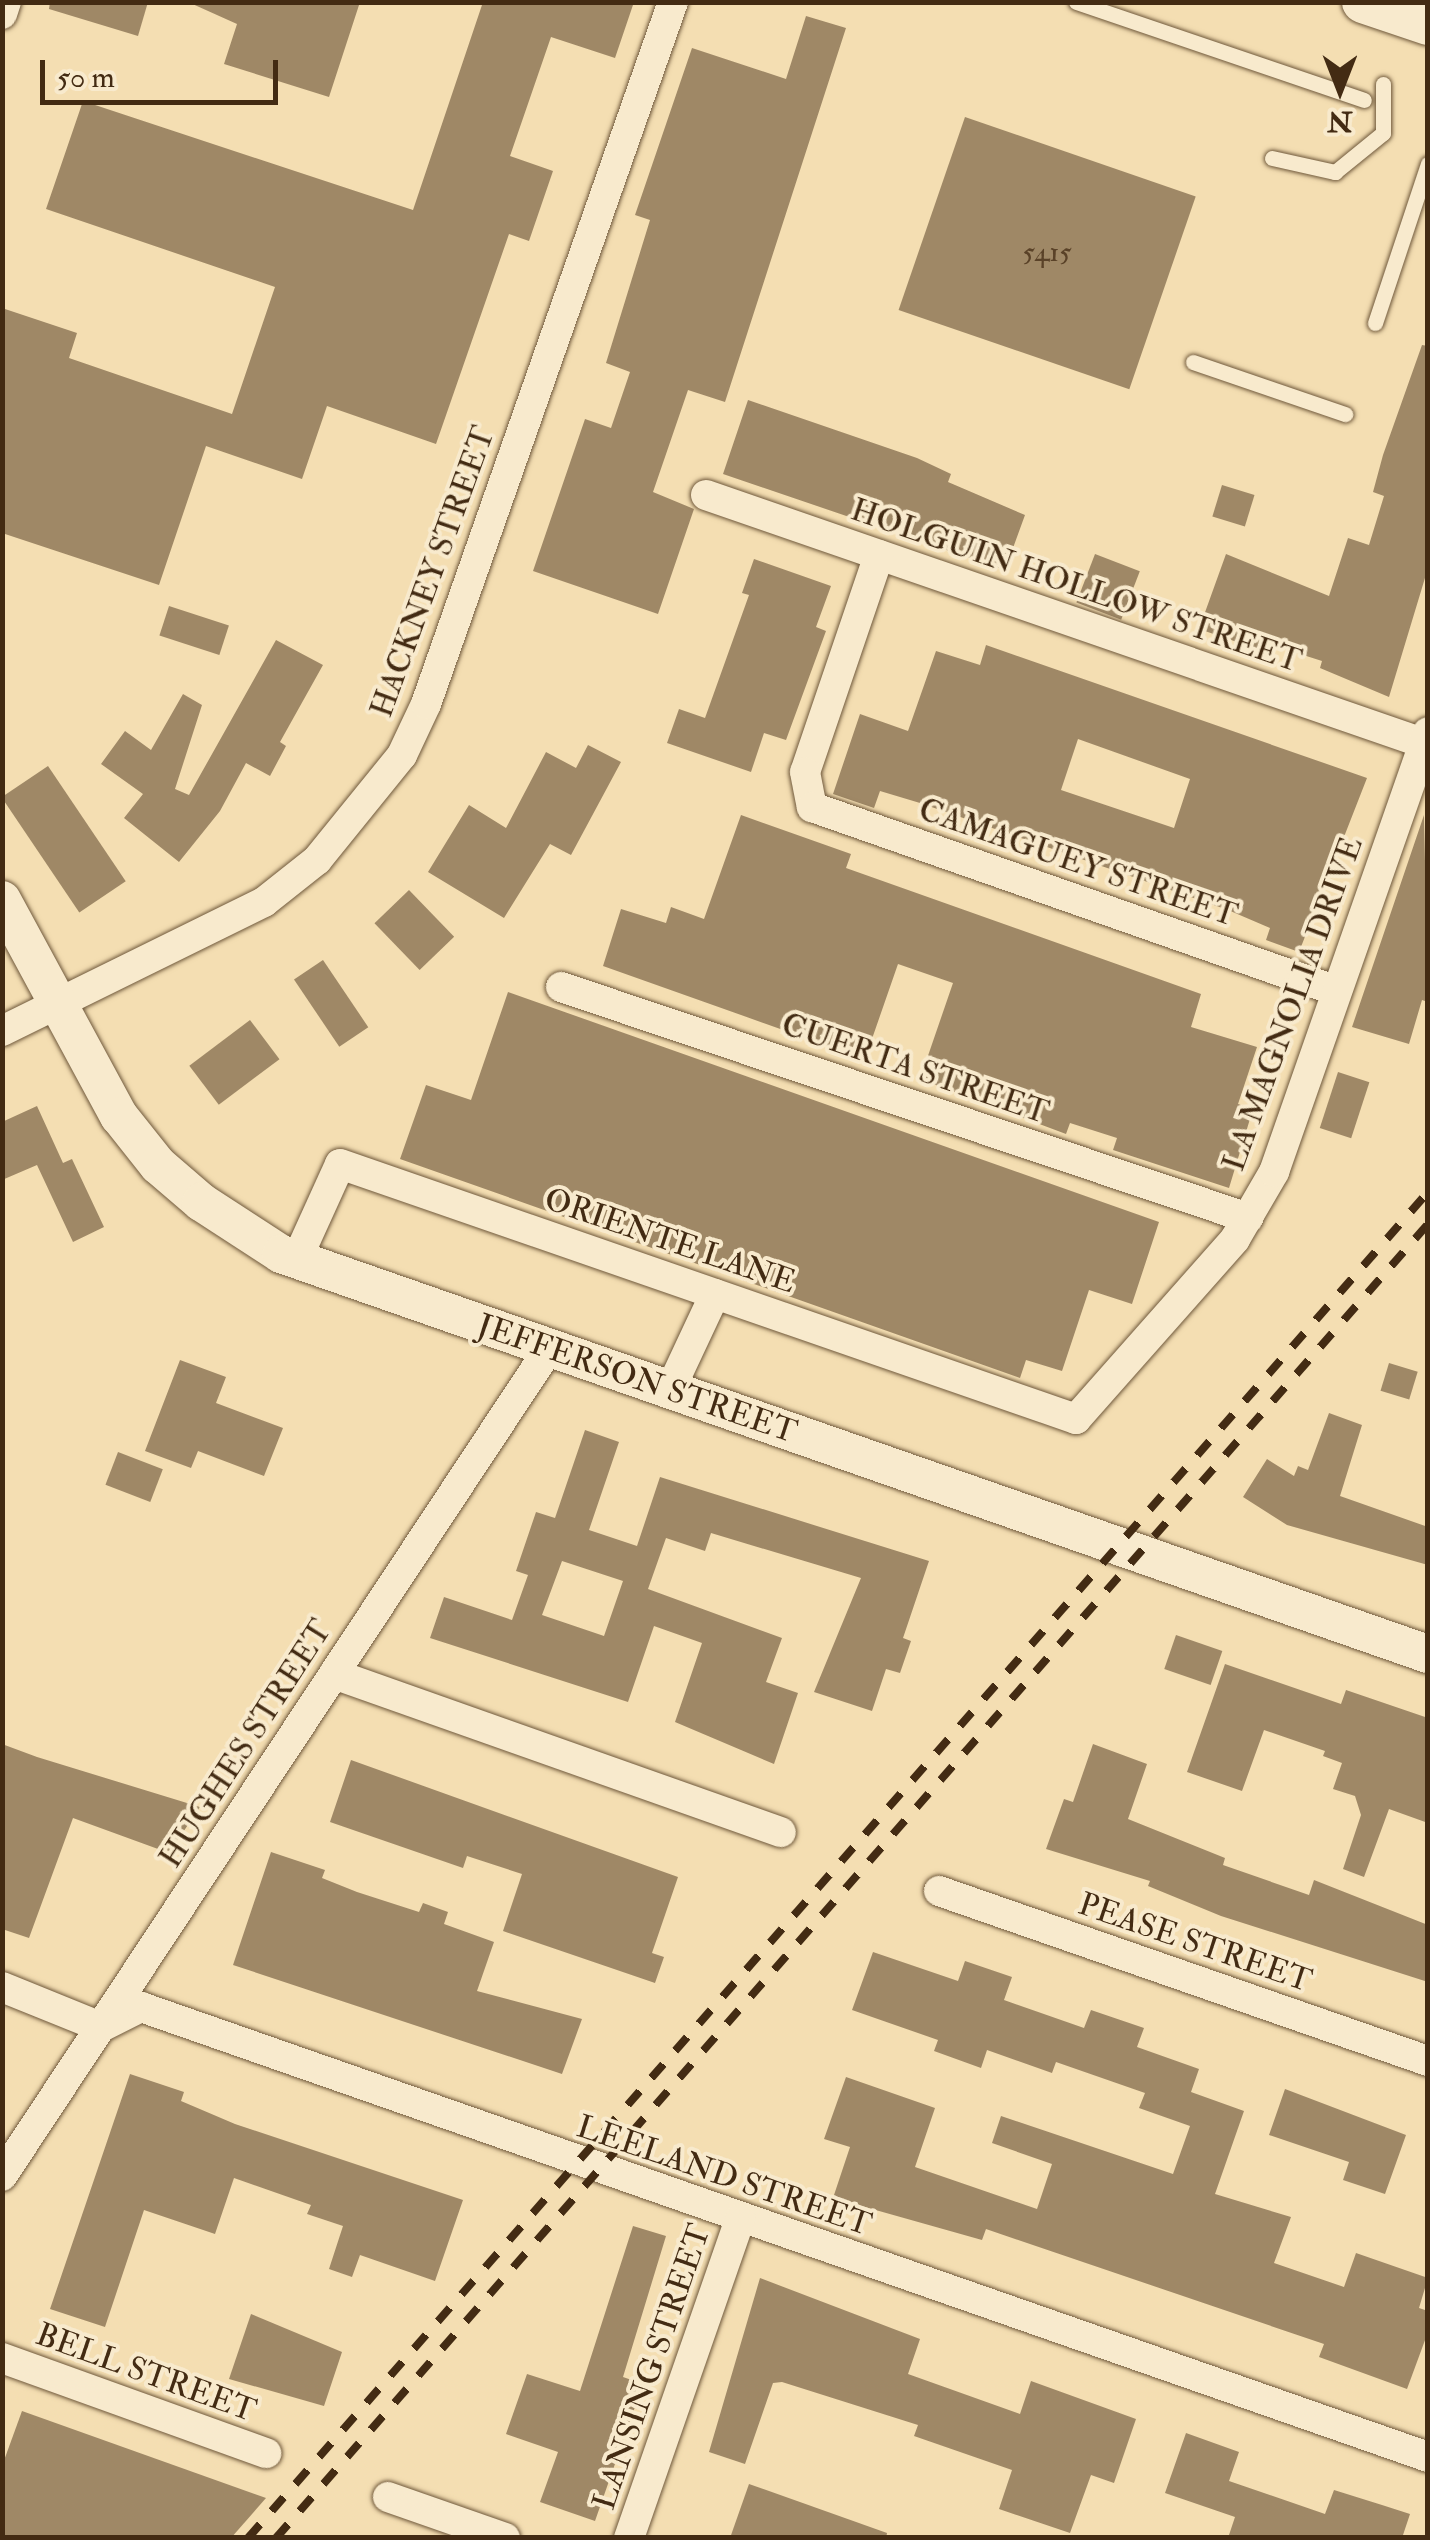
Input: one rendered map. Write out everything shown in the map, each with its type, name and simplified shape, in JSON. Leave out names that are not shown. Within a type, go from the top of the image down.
[{"type":"main road","points":[[1363,2],[1428,24]]},
{"type":"street","points":[[2,14],[6,2]]},
{"type":"street","name":"HACKNEY STREET","points":[[2,1031],[264,902],[318,860],[402,755],[426,704],[673,2]]},
{"type":"street","name":"HOLGUIN HOLLOW STREET","points":[[706,495],[1426,737]]},
{"type":"street","name":"CAMAGUEY STREET","points":[[879,554],[806,772],[812,807],[1337,991]]},
{"type":"street","name":"LA MAGNOLIA DRIVE","points":[[1076,1419],[1248,1218],[1274,1172],[1426,737]]},
{"type":"street","name":"JEFFERSON STREET","points":[[2,900],[119,1116],[158,1165],[201,1202],[297,1260],[1428,1654]]},
{"type":"street","name":"CUERTA STREET","points":[[561,987],[1248,1218]]},
{"type":"street","name":"ORIENTE LANE","points":[[297,1260],[340,1164],[1076,1419]]},
{"type":"street","points":[[670,1390],[715,1294]]},
{"type":"street","name":"HUGHES STREET","points":[[2,2176],[548,1350]]},
{"type":"street","points":[[334,1674],[781,1832]]},
{"type":"street","name":"PEASE STREET","points":[[939,1892],[1428,2061]]},
{"type":"street","points":[[2,1988],[101,2026]]},
{"type":"street","name":"LEELAND STREET","points":[[101,2026],[140,2006],[1428,2458]]},
{"type":"street","name":"LANSING STREET","points":[[629,2538],[740,2219]]},
{"type":"street","name":"BELL STREET","points":[[2,2358],[266,2453]]},
{"type":"street","points":[[388,2496],[505,2538]]},
{"type":"lane","points":[[1076,2],[1364,100]]},
{"type":"lane","points":[[1272,158],[1335,172],[1383,133],[1383,84]]},
{"type":"lane","points":[[1375,323],[1428,164]]},
{"type":"lane","points":[[1193,362],[1345,414]]},
{"type":"building","points":[[50,2],[148,2],[138,36],[49,9]]},
{"type":"building","points":[[188,2],[360,2],[329,97],[224,64],[237,24]]},
{"type":"building","points":[[483,2],[634,2],[615,58],[551,37],[510,156],[553,171],[529,241],[509,234],[436,444],[327,406],[302,479],[206,446],[159,585],[2,533],[2,308],[77,333],[69,358],[232,414],[275,287],[46,209],[83,101],[413,210]]},
{"type":"building","points":[[806,16],[846,28],[725,402],[688,390],[653,492],[694,509],[658,614],[533,571],[585,419],[611,428],[630,372],[606,363],[650,220],[635,215],[692,48],[786,79]]},
{"type":"building","points":[[965,117],[1196,196],[1129,389],[899,310]]},
{"type":"building","points":[[1422,345],[1428,346],[1428,568],[1389,697],[1320,668],[1322,661],[1275,646],[1272,654],[1199,629],[1226,554],[1329,596],[1348,538],[1369,545],[1384,496],[1373,492]]},
{"type":"building","points":[[748,400],[917,458],[951,474],[948,482],[1025,515],[1005,570],[723,474]]},
{"type":"building","points":[[1222,485],[1255,495],[1245,526],[1212,517]]},
{"type":"building","points":[[1095,554],[1140,571],[1121,620],[1076,603]]},
{"type":"building","points":[[754,559],[831,586],[816,627],[826,631],[786,740],[764,733],[751,772],[667,743],[679,709],[705,718],[749,595],[742,593]]},
{"type":"building","points":[[169,606],[229,625],[219,655],[159,635]]},
{"type":"building","points":[[276,640],[323,665],[280,742],[286,746],[270,776],[246,763],[220,811],[179,862],[124,818],[143,794],[101,764],[125,731],[151,750],[183,694],[202,705],[175,789],[189,795]]},
{"type":"building","points":[[986,645],[1367,778],[1299,952],[1266,940],[1270,928],[1228,910],[920,803],[880,791],[874,808],[833,794],[860,714],[908,731],[936,651],[980,665]],"holes":[[[1078,739],[1190,779],[1174,828],[1061,790]]]},
{"type":"building","points":[[588,745],[621,762],[571,855],[550,844],[504,918],[428,872],[469,805],[506,828],[546,752],[576,768]]},
{"type":"building","points":[[48,766],[126,881],[79,913],[2,798]]},
{"type":"building","points":[[741,815],[851,854],[846,868],[1201,994],[1191,1027],[1257,1047],[1238,1104],[1253,1109],[1229,1188],[1113,1150],[1117,1138],[1070,1123],[1066,1134],[920,1079],[953,983],[898,964],[865,1059],[603,966],[621,909],[666,923],[671,907],[704,919]]},
{"type":"building","points":[[1424,815],[1428,1002],[1422,1000],[1409,1044],[1352,1027]]},
{"type":"building","points":[[409,890],[454,937],[420,970],[374,923]]},
{"type":"building","points":[[323,960],[368,1027],[339,1047],[294,980]]},
{"type":"building","points":[[508,992],[1159,1222],[1132,1304],[1089,1290],[1062,1371],[1026,1360],[1020,1378],[400,1159],[426,1085],[471,1100]]},
{"type":"building","points":[[250,1020],[279,1059],[219,1105],[189,1066]]},
{"type":"building","points":[[1338,1072],[1369,1082],[1351,1138],[1320,1128]]},
{"type":"building","points":[[37,1106],[63,1163],[72,1159],[104,1227],[73,1242],[37,1165],[2,1180],[2,1122]]},
{"type":"building","points":[[180,1360],[226,1377],[216,1403],[283,1428],[264,1476],[198,1451],[191,1468],[145,1451]]},
{"type":"building","points":[[1389,1363],[1418,1372],[1409,1400],[1381,1391]]},
{"type":"building","points":[[1329,1413],[1362,1425],[1340,1496],[1428,1527],[1428,1565],[1287,1525],[1243,1497],[1267,1459],[1294,1476],[1298,1466],[1308,1470]]},
{"type":"building","points":[[585,1430],[619,1442],[589,1530],[637,1546],[660,1477],[929,1561],[903,1638],[911,1641],[900,1673],[886,1669],[872,1711],[814,1692],[861,1578],[711,1533],[705,1551],[666,1538],[648,1589],[782,1638],[766,1682],[798,1693],[774,1764],[675,1722],[702,1643],[654,1626],[628,1702],[430,1638],[444,1597],[512,1620],[528,1575],[516,1571],[536,1512],[555,1518]],"holes":[[[562,1561],[623,1581],[604,1636],[542,1615]]]},
{"type":"building","points":[[118,1452],[163,1469],[150,1502],[105,1485]]},
{"type":"building","points":[[1176,1635],[1222,1651],[1211,1685],[1164,1669]]},
{"type":"building","points":[[1225,1664],[1341,1704],[1346,1690],[1428,1718],[1428,1823],[1389,1809],[1364,1877],[1343,1869],[1361,1815],[1355,1796],[1333,1789],[1342,1763],[1323,1756],[1325,1751],[1264,1730],[1242,1791],[1187,1772]]},
{"type":"building","points":[[2,1744],[200,1807],[169,1853],[73,1818],[29,1938],[2,1929]]},
{"type":"building","points":[[1093,1744],[1147,1764],[1128,1819],[1225,1858],[1223,1865],[1309,1895],[1314,1880],[1428,1925],[1428,1982],[1221,1916],[1148,1886],[1150,1881],[1046,1849],[1064,1799],[1073,1802]]},
{"type":"building","points":[[351,1760],[678,1877],[652,1953],[664,1957],[655,1983],[503,1931],[522,1874],[467,1856],[463,1868],[330,1822]]},
{"type":"building","points":[[271,1852],[325,1870],[322,1878],[357,1892],[419,1912],[423,1903],[448,1912],[444,1924],[494,1942],[477,1991],[582,2019],[562,2074],[233,1965]]},
{"type":"building","points":[[873,1952],[958,1981],[965,1961],[1012,1977],[1004,2000],[1084,2028],[1091,2010],[1144,2028],[1137,2047],[1199,2069],[1191,2092],[1244,2111],[1215,2194],[1291,2217],[1274,2263],[1344,2287],[1356,2253],[1428,2278],[1419,2308],[1428,2311],[1428,2332],[1407,2389],[1319,2357],[1324,2344],[986,2229],[982,2240],[833,2198],[850,2147],[824,2139],[846,2077],[935,2108],[915,2167],[1037,2209],[1052,2164],[992,2143],[1001,2116],[1173,2174],[1190,2126],[1139,2108],[1145,2093],[1056,2062],[1052,2073],[987,2050],[981,2068],[934,2051],[938,2040],[852,2010]]},
{"type":"building","points":[[130,2074],[184,2092],[181,2101],[235,2124],[463,2200],[435,2281],[360,2255],[352,2277],[329,2269],[343,2226],[307,2214],[311,2205],[234,2178],[215,2234],[144,2210],[105,2327],[50,2309]]},
{"type":"building","points":[[1285,2089],[1406,2135],[1385,2194],[1343,2180],[1349,2162],[1269,2135]]},
{"type":"building","points":[[633,2226],[666,2236],[623,2377],[643,2384],[595,2521],[540,2502],[558,2452],[506,2434],[527,2374],[580,2391]]},
{"type":"building","points":[[760,2278],[920,2339],[908,2374],[1020,2414],[1031,2381],[1136,2419],[1114,2483],[1091,2475],[1070,2533],[999,2509],[1012,2470],[914,2436],[918,2425],[782,2382],[773,2383],[745,2464],[709,2452]]},
{"type":"building","points":[[251,2314],[342,2352],[324,2406],[229,2379]]},
{"type":"building","points":[[22,2411],[266,2498],[231,2538],[2,2538],[2,2466]]},
{"type":"building","points":[[1186,2433],[1239,2452],[1229,2481],[1325,2514],[1334,2490],[1410,2514],[1402,2538],[1228,2538],[1235,2517],[1165,2493]]},
{"type":"building","points":[[749,2484],[887,2533],[886,2538],[730,2538]]},
{"type":"railway","points":[[248,2538],[1428,1192]]},
{"type":"railway","points":[[276,2538],[1428,1224]]}]
